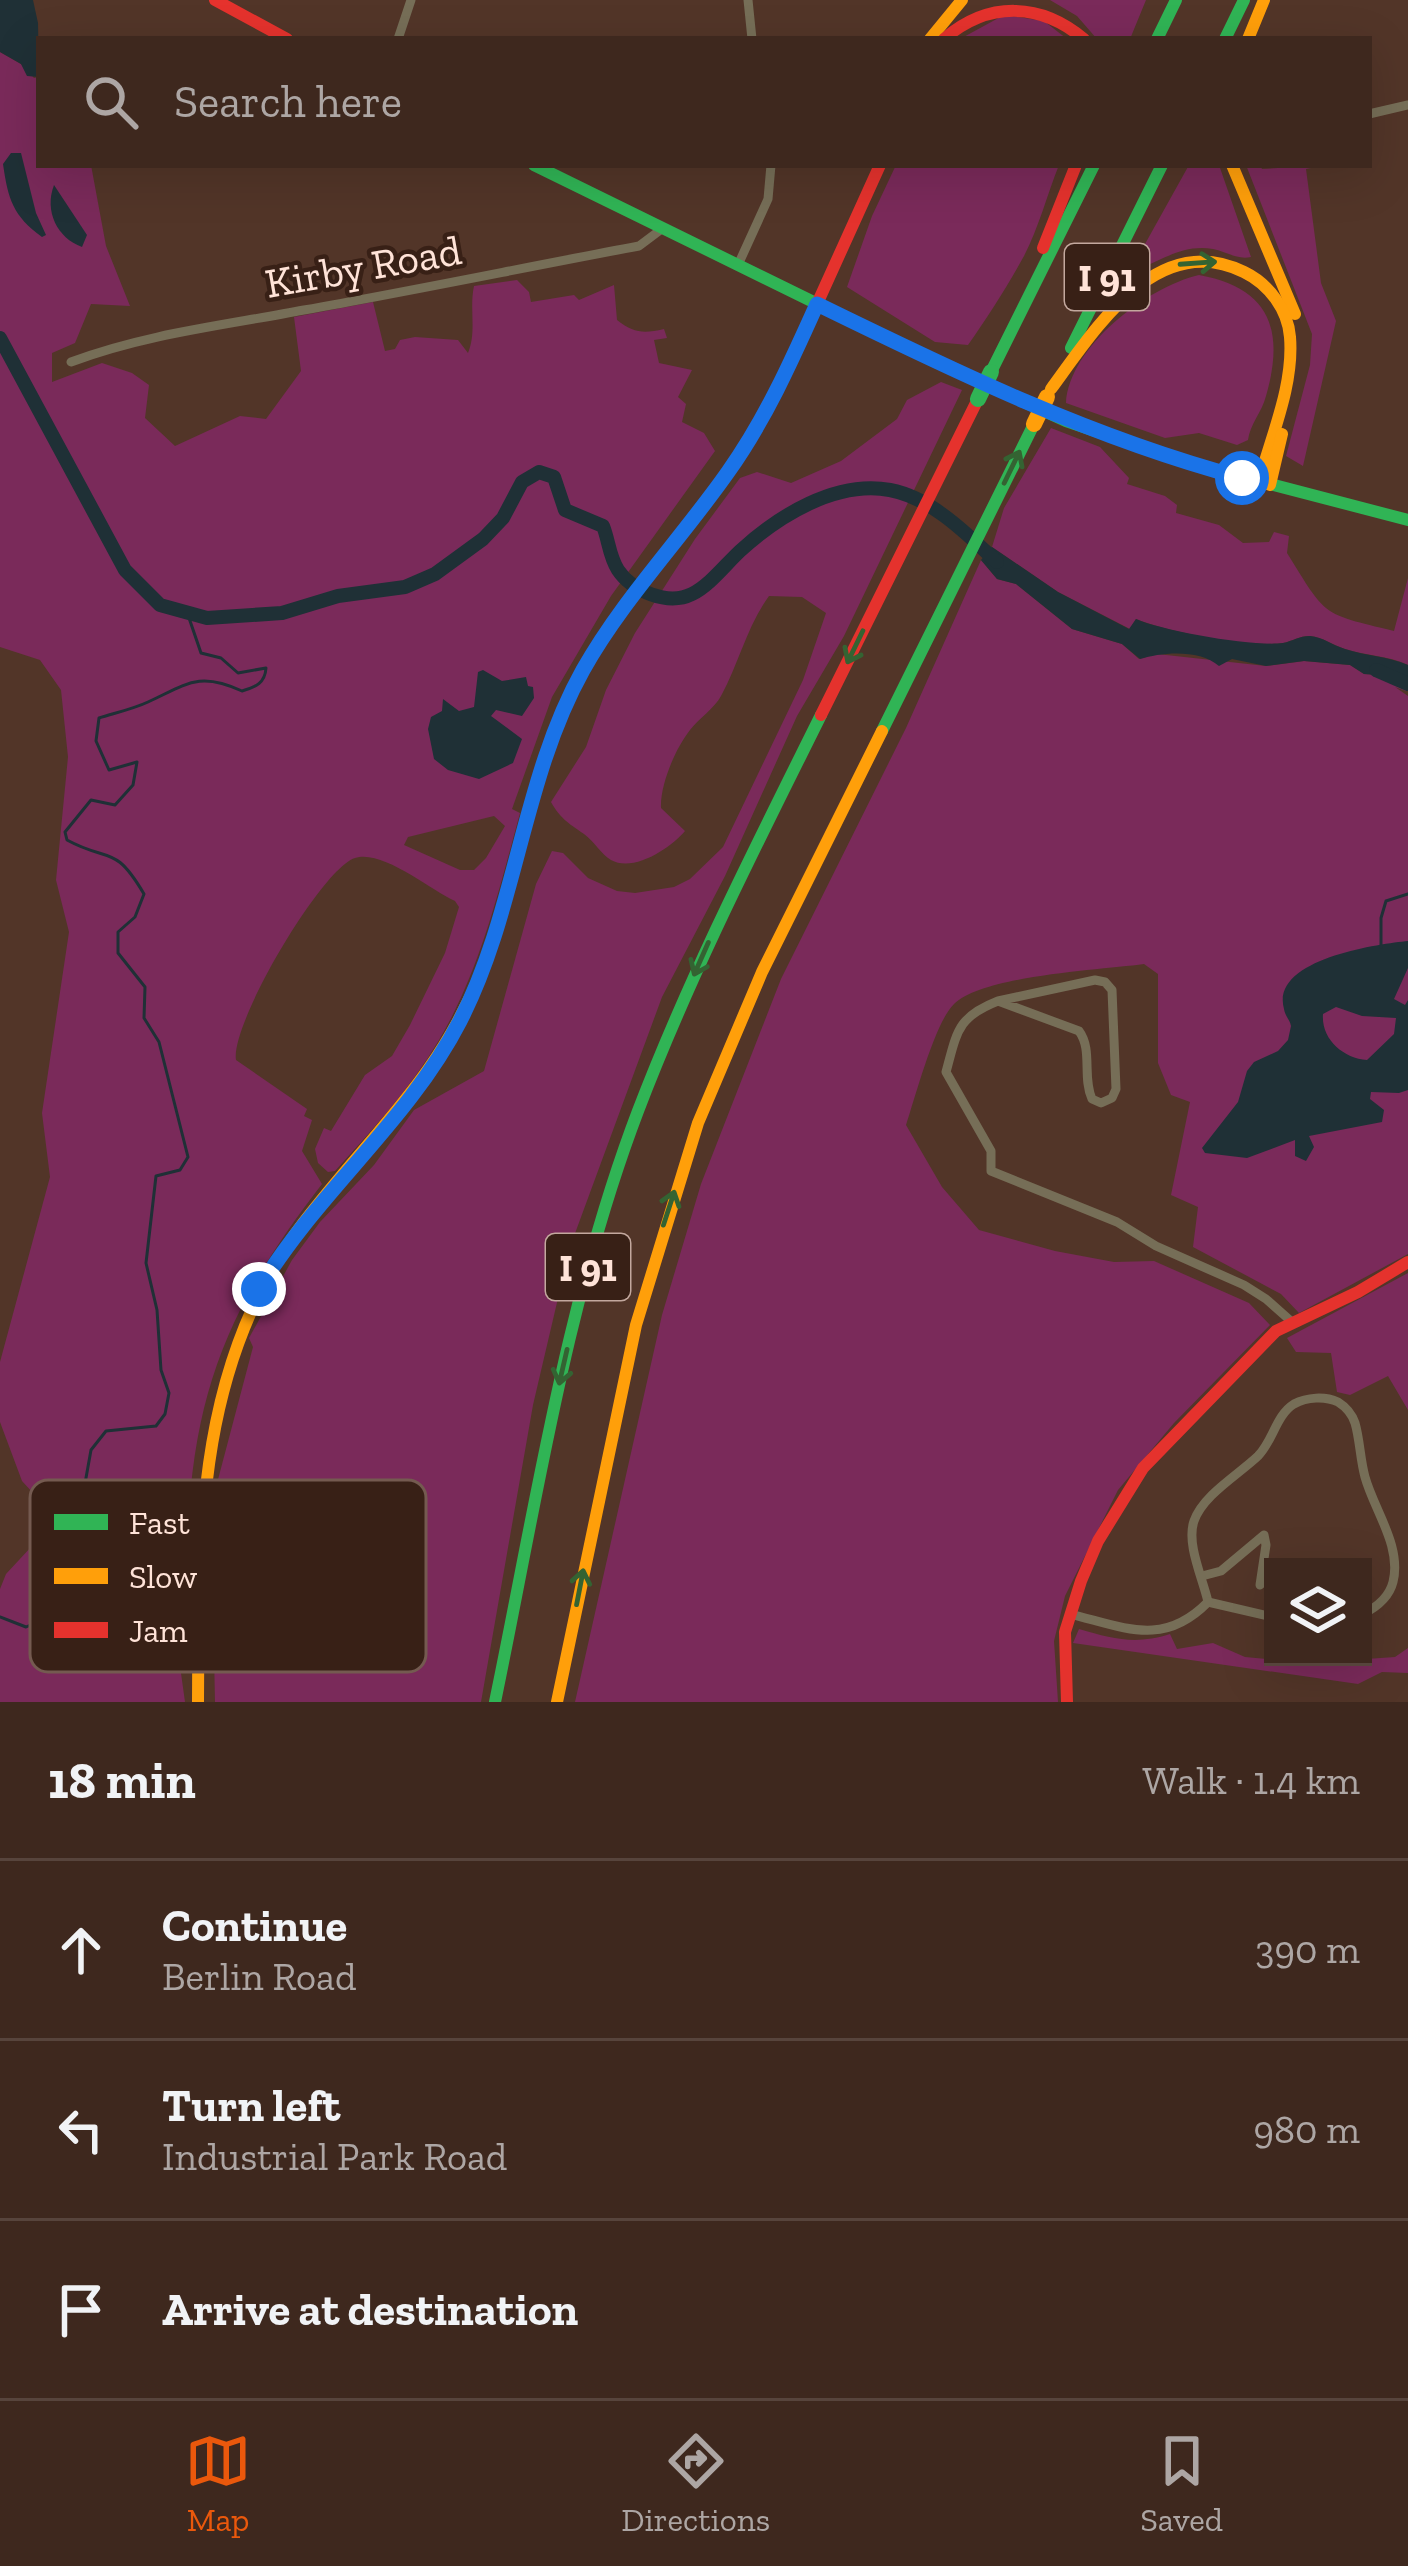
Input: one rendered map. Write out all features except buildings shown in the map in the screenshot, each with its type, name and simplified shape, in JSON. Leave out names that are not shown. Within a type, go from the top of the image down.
[{"type":"main road","points":[[215,0],[281,36]]},
{"type":"main road","points":[[932,36],[962,0]]},
{"type":"main road","points":[[1158,36],[1176,0]]},
{"type":"main road","points":[[1226,36],[1244,0]]},
{"type":"main road","points":[[1249,36],[1264,0]]},
{"type":"main road","points":[[947,36],[975,12],[1012,3],[1049,10],[1080,36]]},
{"type":"main road","points":[[540,168],[1066,421],[1264,484],[1408,520]]},
{"type":"main road","points":[[203,1480],[211,1421],[230,1354],[251,1305],[278,1258],[321,1201],[401,1113],[462,1018],[494,938],[560,719],[582,673],[744,448],[777,390],[879,168]]},
{"type":"main road","points":[[1020,315],[1075,168]]},
{"type":"main road","name":"I 91","points":[[495,1702],[575,1314],[632,1129],[714,930],[1093,168]]},
{"type":"main road","name":"I 91","points":[[557,1702],[636,1324],[698,1123],[762,972],[1161,168]]},
{"type":"main road","points":[[1233,168],[1300,333],[1297,370],[1264,484]]},
{"type":"main road","points":[[1049,393],[1106,316],[1145,281],[1190,261],[1238,267],[1275,298],[1289,333],[1288,365],[1264,484]]},
{"type":"main road","points":[[1067,1702],[1064,1654],[1070,1615],[1098,1541],[1143,1468],[1264,1341],[1408,1262]]},
{"type":"main road","points":[[198,1672],[198,1702]]},
{"type":"street","points":[[399,36],[411,0]]},
{"type":"street","points":[[748,0],[752,36]]},
{"type":"street","points":[[1372,113],[1408,105]]},
{"type":"street","points":[[738,265],[768,199],[770,168]]},
{"type":"street","name":"Kirby Road","points":[[71,362],[105,349],[639,246],[663,228]]},
{"type":"street","points":[[998,1001],[1079,1031],[1086,1040],[1087,1088],[1092,1099],[1112,1098],[1116,1089],[1112,990],[1105,982],[1095,980],[998,1001],[973,1012],[958,1026],[946,1072],[991,1151],[991,1171],[1117,1222],[1156,1246],[1244,1286],[1292,1322]]},
{"type":"street","points":[[1208,1602],[1192,1524],[1202,1507],[1261,1453],[1282,1415],[1293,1405],[1327,1398],[1344,1405],[1354,1418],[1365,1478],[1395,1564],[1393,1585],[1382,1603],[1372,1609]]},
{"type":"street","points":[[1202,1576],[1221,1571],[1264,1535],[1260,1585]]},
{"type":"street","points":[[1070,1615],[1154,1632],[1194,1616],[1208,1602]]},
{"type":"street","points":[[1208,1602],[1264,1615]]},
{"type":"shaded area","points":[[0,0],[33,0],[38,23],[36,77],[27,76],[21,64],[0,52]]},
{"type":"shaded area","points":[[1050,0],[1146,0],[1131,36],[1094,36],[1077,16]]},
{"type":"shaded area","points":[[1004,15],[1044,21],[1063,36],[966,36]]},
{"type":"shaded area","points":[[0,52],[36,78],[36,168],[92,168],[106,246],[130,306],[91,304],[75,343],[52,353],[52,382],[102,363],[132,373],[149,385],[145,418],[175,446],[240,416],[266,419],[301,371],[294,317],[373,302],[385,351],[395,349],[400,340],[415,337],[458,340],[468,353],[474,286],[517,280],[529,292],[531,302],[574,295],[579,300],[614,285],[617,320],[639,331],[664,329],[667,338],[654,340],[659,363],[692,370],[678,397],[686,404],[682,422],[704,433],[715,451],[611,596],[552,697],[512,809],[520,813],[487,930],[453,1014],[403,1092],[335,1171],[328,1172],[318,1163],[315,1149],[324,1128],[331,1131],[365,1075],[392,1056],[445,953],[459,907],[392,864],[355,858],[340,868],[301,917],[247,1015],[236,1060],[307,1109],[304,1116],[312,1120],[302,1151],[322,1184],[265,1266],[224,1345],[199,1431],[192,1480],[30,1480],[30,1490],[22,1481],[0,1422],[0,1362],[50,1177],[42,1113],[69,932],[56,880],[68,757],[61,690],[40,660],[0,647]],"holes":[[[494,816],[505,826],[474,870],[460,870],[404,845],[408,837]]]},
{"type":"shaded area","points":[[11,153],[21,153],[46,235],[42,237],[24,222],[10,197],[3,164]]},
{"type":"shaded area","points":[[895,168],[1058,168],[1024,256],[968,345],[935,342],[847,287]]},
{"type":"shaded area","points":[[1187,168],[1220,168],[1251,257],[1192,249],[1138,269],[1145,244]]},
{"type":"shaded area","points":[[1247,168],[1311,168],[1306,169],[1321,283],[1336,321],[1303,466],[1286,456],[1310,365],[1312,334]]},
{"type":"shaded area","points":[[54,185],[87,235],[82,247],[55,222]]},
{"type":"shaded area","points":[[1199,275],[1242,290],[1266,316],[1272,332],[1271,372],[1248,440],[1237,445],[1199,433],[1165,438],[1066,403],[1081,361],[1114,322],[1157,292]]},
{"type":"shaded area","points":[[941,382],[962,390],[662,997],[570,1247],[533,1405],[481,1702],[215,1702],[214,1672],[426,1672],[426,1480],[218,1480],[253,1347],[249,1338],[292,1260],[320,1222],[374,1165],[414,1110],[484,1071],[536,884],[552,851],[563,853],[588,878],[635,893],[674,887],[690,879],[723,847],[803,680],[826,613],[802,597],[769,596],[721,696],[679,747],[661,808],[685,831],[671,844],[641,861],[620,863],[607,857],[551,802],[586,747],[606,690],[635,633],[740,478],[757,472],[791,483],[841,461],[897,419],[907,400]]},
{"type":"shaded area","points":[[1051,428],[1100,447],[1129,478],[1127,484],[1165,496],[1177,505],[1176,513],[1219,525],[1243,543],[1269,542],[1274,532],[1289,536],[1287,553],[1319,601],[1338,615],[1394,631],[1408,578],[1408,665],[1310,636],[1283,643],[1250,643],[1187,634],[1136,619],[1130,629],[1058,592],[992,547],[1004,508]]},
{"type":"shaded area","points":[[992,547],[1058,592],[1129,629],[1136,619],[1251,643],[1315,637],[1408,665],[1408,685],[1393,676],[1364,674],[1350,665],[1304,661],[1266,666],[1232,659],[1219,666],[1181,654],[1140,659],[1122,644],[1072,629],[1016,584],[997,579],[981,560]]},
{"type":"shaded area","points":[[981,560],[997,579],[1016,584],[1072,629],[1122,644],[1139,659],[1157,654],[1266,666],[1304,661],[1350,665],[1364,674],[1393,676],[1408,685],[1406,691],[1395,687],[1408,696],[1408,1254],[1299,1313],[1281,1294],[1193,1247],[1198,1207],[1171,1195],[1190,1102],[1171,1095],[1158,1063],[1158,974],[1144,964],[1016,980],[969,994],[954,1004],[940,1027],[906,1125],[942,1187],[979,1230],[1114,1262],[1154,1261],[1249,1303],[1270,1325],[1174,1423],[1118,1490],[1065,1596],[1054,1641],[1058,1702],[575,1702],[662,1315],[701,1184],[781,979],[906,728]]},
{"type":"shaded area","points":[[483,670],[502,681],[526,677],[534,698],[522,716],[496,710],[491,716],[522,739],[513,763],[479,779],[448,770],[434,759],[428,729],[431,717],[442,711],[443,699],[459,711],[474,707],[478,672]]},
{"type":"shaded area","points":[[1408,941],[1408,968],[1394,999],[1405,1005],[1408,1000],[1408,1090],[1371,1092],[1370,1099],[1384,1110],[1382,1122],[1309,1136],[1314,1147],[1306,1161],[1295,1156],[1295,1140],[1247,1158],[1205,1153],[1202,1148],[1238,1102],[1247,1071],[1288,1040],[1291,1026],[1284,992],[1293,978],[1330,957]],"holes":[[[1336,1007],[1362,1016],[1396,1018],[1394,1034],[1367,1060],[1335,1046],[1323,1023],[1323,1014]]]},
{"type":"shaded area","points":[[1408,1273],[1408,1410],[1388,1376],[1350,1395],[1337,1392],[1331,1353],[1296,1352],[1287,1338]]},
{"type":"shaded area","points":[[30,1548],[30,1672],[181,1672],[185,1702],[0,1702],[0,1589],[6,1574]]},
{"type":"shaded area","points":[[1079,1629],[1124,1639],[1170,1634],[1177,1649],[1213,1643],[1245,1657],[1264,1659],[1264,1666],[1372,1666],[1372,1659],[1395,1657],[1408,1648],[1408,1673],[1382,1672],[1358,1684],[1073,1643]]},
{"type":"waterway","points":[[0,338],[125,570],[160,605],[207,618],[282,613],[338,596],[405,587],[435,574],[483,539],[503,518],[522,482],[539,472],[554,477],[565,510],[603,526],[624,578],[662,597],[692,594],[772,525],[809,504],[849,490],[890,490],[920,501],[948,518],[997,562]]},
{"type":"waterway","points":[[86,1480],[91,1450],[106,1431],[156,1426],[165,1414],[169,1393],[161,1370],[157,1310],[146,1263],[156,1176],[180,1170],[188,1157],[159,1042],[144,1018],[145,987],[118,953],[118,932],[135,917],[144,894],[118,861],[67,840],[65,832],[91,800],[115,805],[133,785],[137,762],[109,770],[96,741],[99,718],[194,682],[215,682],[242,691],[264,677],[266,668],[238,673],[221,658],[201,653],[188,615]]},
{"type":"waterway","points":[[1376,670],[1408,684]]},
{"type":"waterway","points":[[1381,947],[1386,901],[1408,894]]},
{"type":"waterway","points":[[0,1617],[30,1625]]},
{"type":"traffic: fast","points":[[1158,36],[1176,0]]},
{"type":"traffic: fast","points":[[1226,36],[1244,0]]},
{"type":"traffic: fast","points":[[540,168],[1066,421],[1186,462],[1408,520]]},
{"type":"traffic: fast","points":[[991,372],[1093,168]]},
{"type":"traffic: fast","points":[[1071,348],[1161,168]]},
{"type":"traffic: fast","points":[[978,399],[991,372]]},
{"type":"traffic: fast","points":[[882,731],[1034,424]]},
{"type":"traffic: fast","points":[[495,1702],[572,1329],[613,1183],[679,1010],[821,715]]},
{"type":"traffic: slow","points":[[932,36],[962,0]]},
{"type":"traffic: slow","points":[[1249,36],[1264,0]]},
{"type":"traffic: slow","points":[[1233,168],[1295,314]]},
{"type":"traffic: slow","points":[[1051,389],[1109,314],[1157,274],[1183,264],[1213,262],[1244,272],[1276,299],[1290,337],[1285,392],[1259,482]]},
{"type":"traffic: slow","points":[[1034,424],[1047,397]]},
{"type":"traffic: slow","points":[[1270,485],[1282,434]]},
{"type":"traffic: slow","points":[[557,1702],[636,1325],[698,1123],[762,972],[882,731]]},
{"type":"traffic: slow","points":[[208,1480],[223,1391],[268,1276],[304,1222],[425,1074],[465,1009],[482,970]]},
{"type":"traffic: slow","points":[[198,1672],[198,1702]]},
{"type":"traffic: jam","points":[[215,0],[281,36]]},
{"type":"traffic: jam","points":[[948,36],[978,18],[1014,11],[1050,18],[1080,36]]},
{"type":"traffic: jam","points":[[817,304],[879,168]]},
{"type":"traffic: jam","points":[[1043,248],[1075,168]]},
{"type":"traffic: jam","points":[[482,970],[547,752],[576,682],[628,601],[740,454],[817,304]]},
{"type":"traffic: jam","points":[[821,715],[978,399]]},
{"type":"traffic: jam","points":[[1067,1702],[1065,1632],[1081,1581],[1098,1541],[1143,1468],[1276,1331],[1408,1262]]},
{"type":"route","points":[[259,1289],[299,1228],[401,1113],[462,1018],[494,938],[548,753],[574,687],[608,631],[744,448],[817,304],[1049,414],[1242,478]]}]
